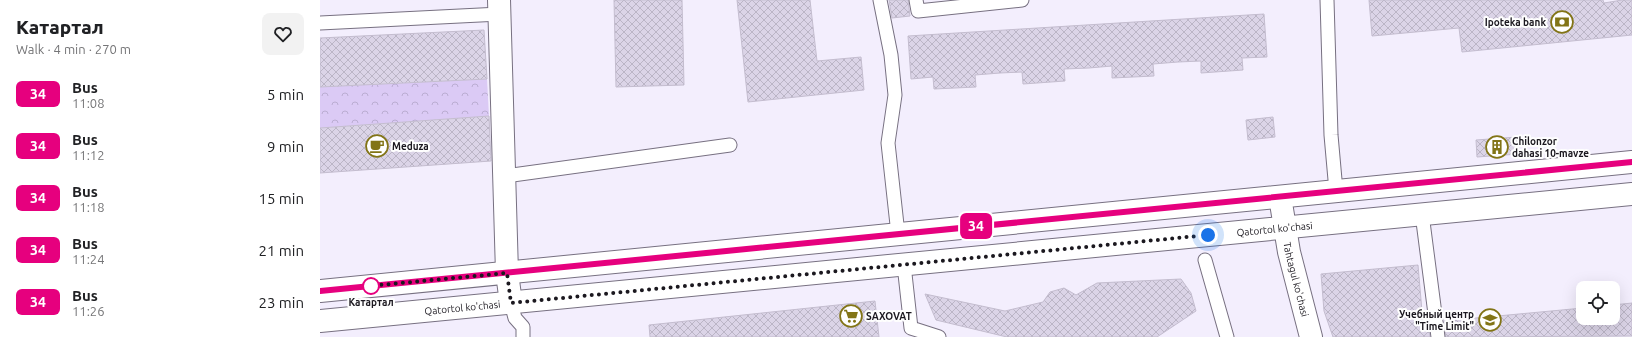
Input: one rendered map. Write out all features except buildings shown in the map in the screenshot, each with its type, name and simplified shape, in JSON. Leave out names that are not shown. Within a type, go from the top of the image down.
[{"type":"main road","points":[[500,7],[507,273],[511,303]]},
{"type":"main road","points":[[320,291],[1632,162]]},
{"type":"main road","name":"Qatortol ko'chasi","points":[[320,321],[1632,194]]},
{"type":"main road","name":"Tahtagul ko'chasi","points":[[1280,196],[1289,252],[1311,337]]},
{"type":"lane","points":[[880,0],[891,55],[895,95],[888,142],[898,234]]},
{"type":"lane","points":[[916,0],[918,11],[991,2],[1022,0]]},
{"type":"lane","points":[[1327,0],[1331,135],[1336,191]]},
{"type":"lane","points":[[320,23],[500,7]]},
{"type":"lane","points":[[505,176],[730,145]]},
{"type":"lane","points":[[1422,214],[1438,337]]},
{"type":"lane","points":[[1205,260],[1227,337]]},
{"type":"lane","points":[[904,265],[910,332],[939,337]]},
{"type":"lane","points":[[511,303],[515,318],[522,327],[523,337]]},
{"type":"green space","points":[[487,79],[489,116],[320,128],[320,87]]},
{"type":"bus line","name":"34","points":[[320,291],[1632,162]]},
{"type":"place","name":"Ipoteka bank","points":[[1562,22]]},
{"type":"place","name":"Meduza","points":[[377,146]]},
{"type":"place","name":"Chilonzor dahasi 10-mavze","points":[[1497,147]]},
{"type":"place","name":"Катартал","points":[[371,286]]},
{"type":"place","name":"SAXOVAT","points":[[851,316]]},
{"type":"place","name":"Учебный центр \"Time Limit\"","points":[[1490,320]]},
{"type":"route","points":[[371,286],[369,286],[507,273],[511,303],[1208,235]]}]
